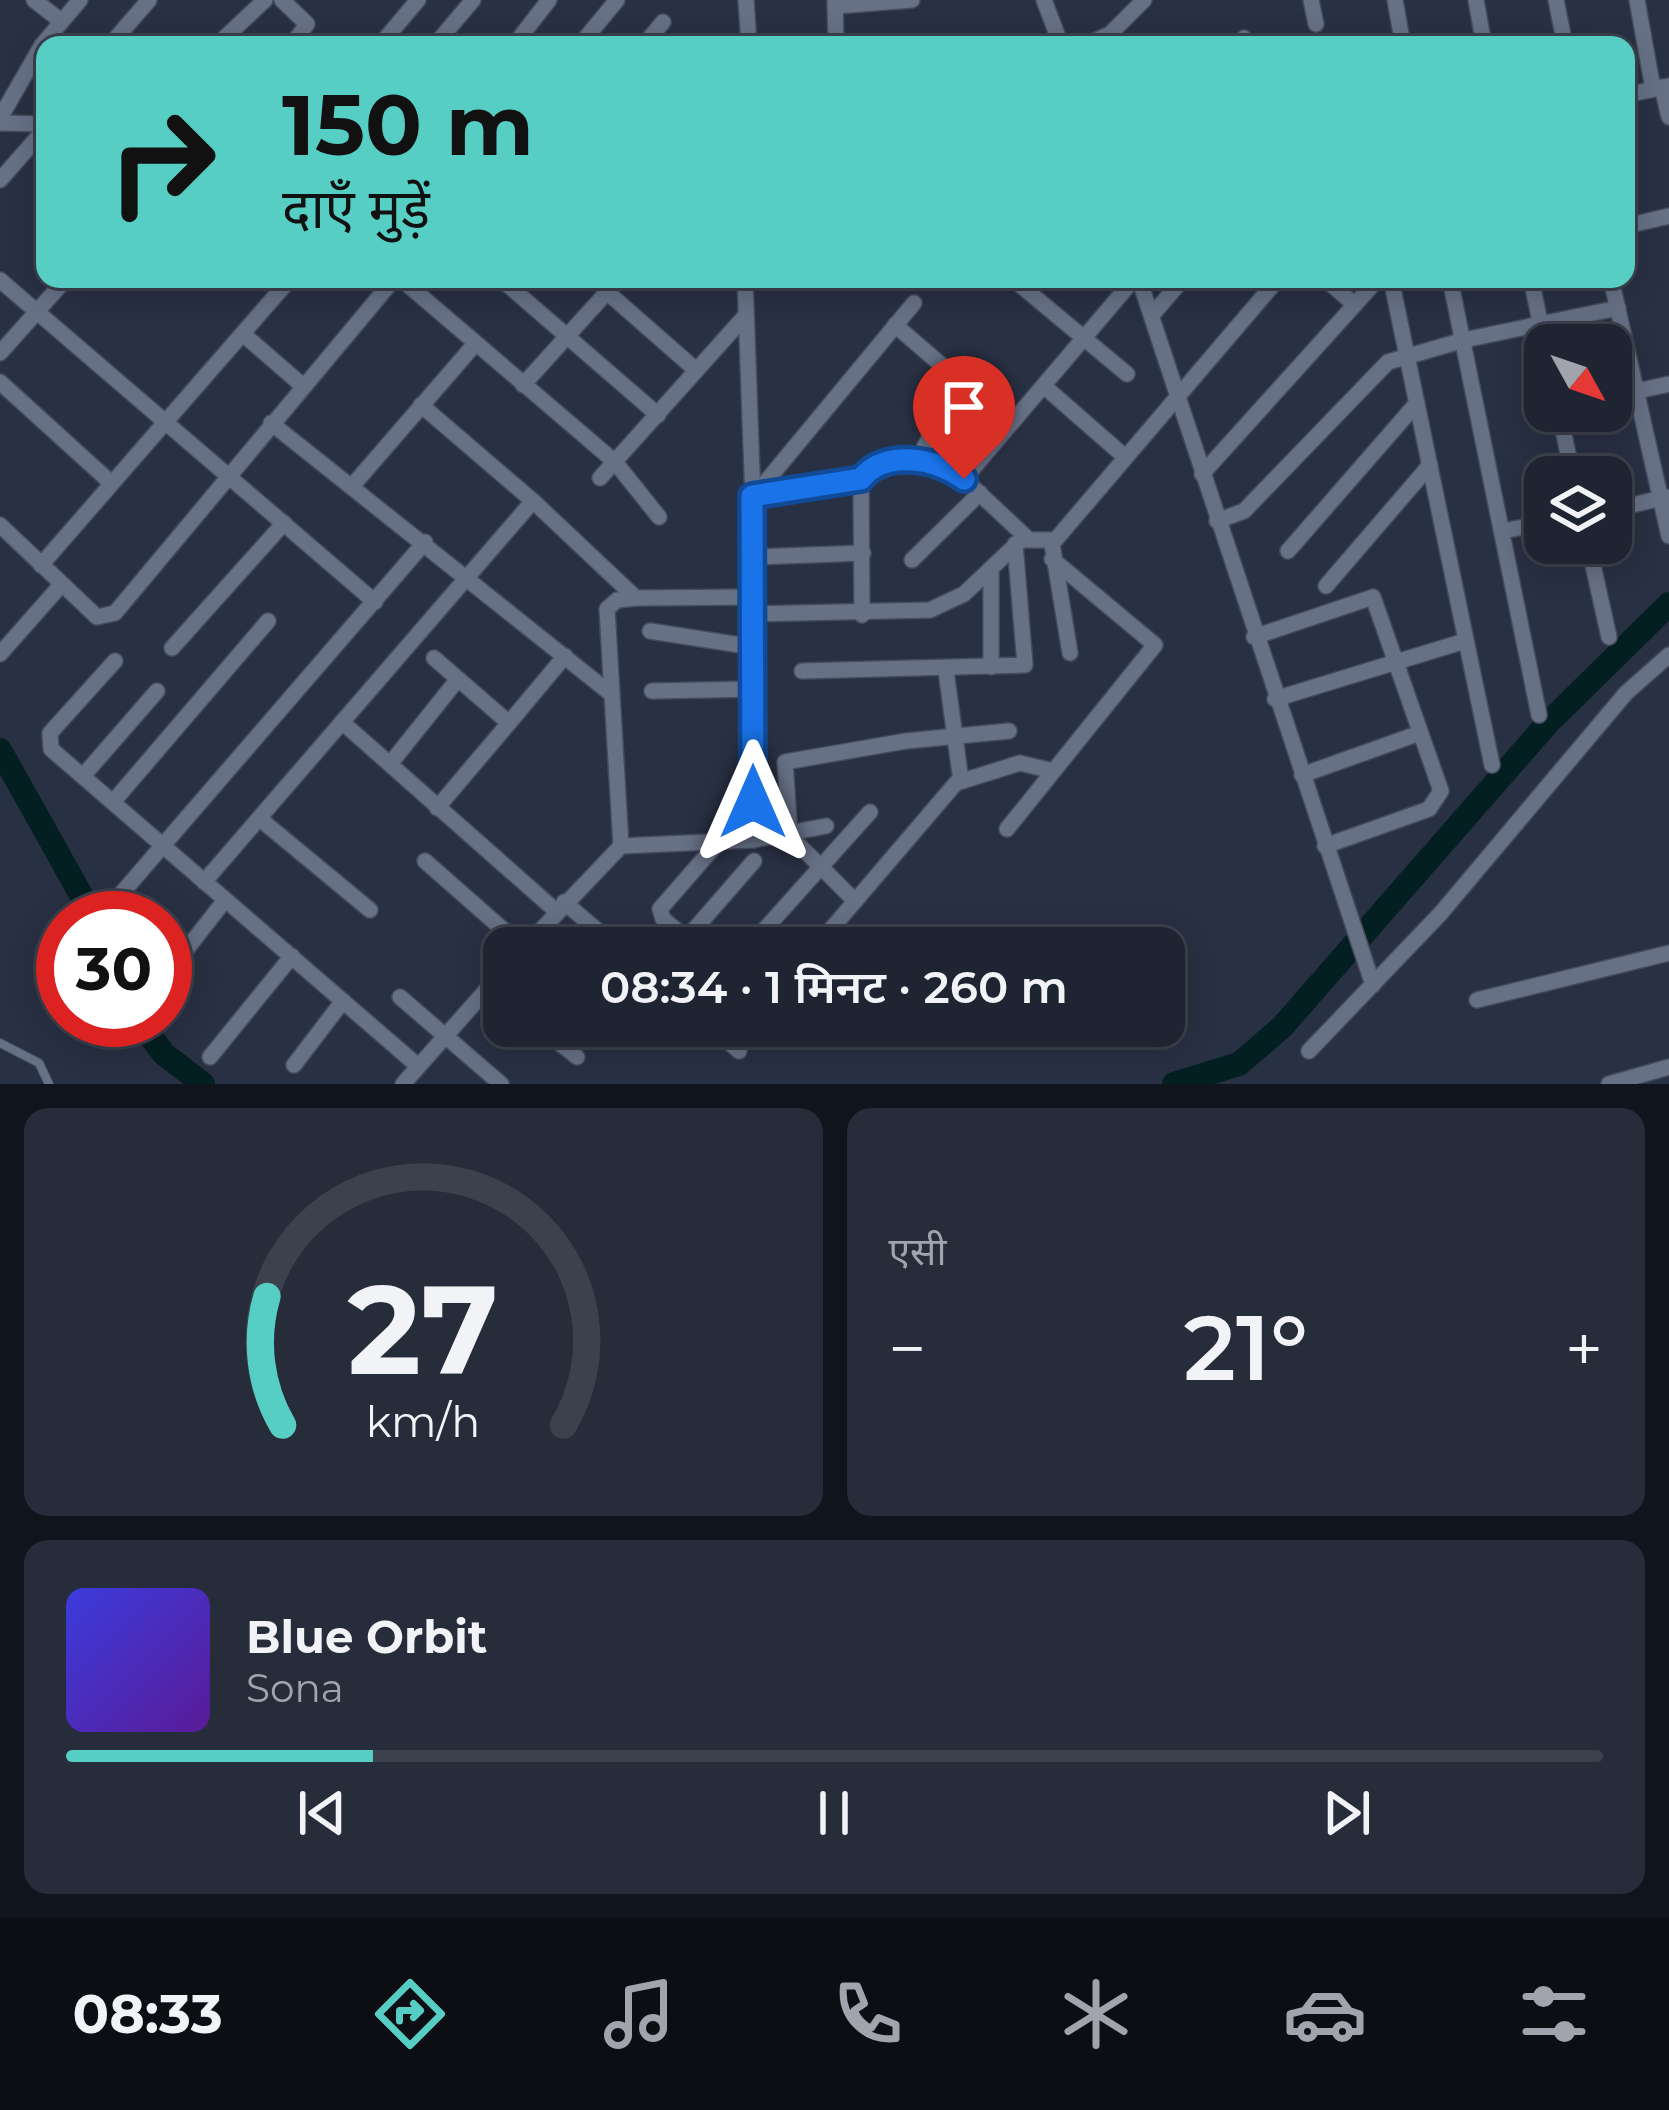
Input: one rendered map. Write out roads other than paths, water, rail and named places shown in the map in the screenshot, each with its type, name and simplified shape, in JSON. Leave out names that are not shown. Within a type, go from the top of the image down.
[{"type":"street","points":[[34,0],[62,21]]},
{"type":"street","points":[[53,36],[80,0]]},
{"type":"street","points":[[118,36],[149,0]]},
{"type":"street","points":[[227,36],[266,0]]},
{"type":"street","points":[[282,0],[307,24],[298,36]]},
{"type":"street","points":[[388,36],[418,0]]},
{"type":"street","points":[[443,36],[473,0]]},
{"type":"street","points":[[521,36],[549,0]]},
{"type":"street","points":[[587,36],[617,0]]},
{"type":"street","points":[[746,0],[748,36]]},
{"type":"street","points":[[836,36],[836,3],[912,0]]},
{"type":"street","points":[[1044,0],[1058,36]]},
{"type":"street","points":[[1106,36],[1144,0]]},
{"type":"street","points":[[1311,0],[1316,24]]},
{"type":"street","points":[[1395,0],[1401,36]]},
{"type":"street","points":[[1476,0],[1482,36]]},
{"type":"street","points":[[1556,0],[1562,36]]},
{"type":"street","points":[[1637,0],[1669,117]]},
{"type":"street","points":[[651,36],[663,22]]},
{"type":"street","points":[[36,63],[0,121],[36,123]]},
{"type":"street","points":[[0,180],[36,150]]},
{"type":"street","points":[[1635,224],[1669,216]]},
{"type":"street","points":[[0,280],[375,602]]},
{"type":"street","points":[[0,353],[58,288]]},
{"type":"street","points":[[41,565],[282,288]]},
{"type":"street","points":[[0,525],[97,617],[115,614],[389,288]]},
{"type":"street","points":[[408,288],[615,463],[659,517]]},
{"type":"street","points":[[512,288],[658,415]]},
{"type":"street","points":[[745,288],[755,557],[752,840]]},
{"type":"street","points":[[1023,288],[1127,374]]},
{"type":"street","points":[[964,479],[1129,288]]},
{"type":"street","points":[[1141,288],[1373,985]]},
{"type":"street","points":[[1152,315],[1175,288]]},
{"type":"street","points":[[1070,653],[1052,559],[1054,540],[1270,288]]},
{"type":"street","points":[[1335,288],[1354,304]]},
{"type":"street","points":[[1202,474],[1369,288]]},
{"type":"street","points":[[1393,288],[1492,765]]},
{"type":"street","points":[[1452,288],[1539,716]]},
{"type":"street","points":[[1533,288],[1540,324],[1618,308]]},
{"type":"street","points":[[1613,288],[1665,498],[1669,536]]},
{"type":"street","points":[[523,386],[604,295],[612,293],[696,370]]},
{"type":"street","points":[[753,495],[914,303]]},
{"type":"street","points":[[600,478],[746,315]]},
{"type":"street","points":[[896,325],[960,382],[918,459]]},
{"type":"street","points":[[1217,521],[1244,511],[1378,369],[1464,340],[1524,327]]},
{"type":"street","points":[[243,334],[303,386]]},
{"type":"street","points":[[353,485],[475,344]]},
{"type":"street","points":[[0,382],[110,481]]},
{"type":"street","points":[[1637,391],[1669,384]]},
{"type":"street","points":[[1045,387],[1125,457]]},
{"type":"street","points":[[1288,551],[1417,404]]},
{"type":"street","points":[[421,405],[636,598]]},
{"type":"street","points":[[271,423],[610,694]]},
{"type":"street","points":[[753,495],[861,479],[869,470],[934,459],[980,493],[1021,541],[1027,662],[946,670],[802,671]]},
{"type":"street","points":[[1327,586],[1430,465]]},
{"type":"street","points":[[861,479],[862,615]]},
{"type":"street","points":[[911,560],[980,493]]},
{"type":"street","points":[[1632,505],[1665,498]]},
{"type":"street","points":[[204,882],[533,501]]},
{"type":"street","points":[[172,647],[284,523]]},
{"type":"street","points":[[1502,531],[1524,527]]},
{"type":"street","points":[[621,846],[607,609],[617,600],[862,615],[941,606],[1021,541],[1054,540]]},
{"type":"street","points":[[124,891],[425,542]]},
{"type":"street","points":[[755,557],[863,554]]},
{"type":"street","points":[[1007,829],[1155,646],[1052,559]]},
{"type":"street","points":[[1593,564],[1609,637]]},
{"type":"street","points":[[991,570],[991,667]]},
{"type":"street","points":[[0,654],[61,585]]},
{"type":"street","points":[[1254,637],[1370,595],[1442,791],[1436,805],[1325,846]]},
{"type":"street","points":[[113,802],[268,621]]},
{"type":"street","points":[[650,631],[754,646]]},
{"type":"street","points":[[1275,699],[1465,641]]},
{"type":"street","points":[[1309,1051],[1441,913],[1611,710],[1669,655]]},
{"type":"street","points":[[437,808],[565,656]]},
{"type":"street","points":[[434,658],[509,722]]},
{"type":"street","points":[[115,661],[48,739],[51,749],[418,1066]]},
{"type":"street","points":[[946,670],[962,781]]},
{"type":"street","points":[[390,764],[458,679]]},
{"type":"street","points":[[652,691],[753,689]]},
{"type":"street","points":[[83,776],[158,691]]},
{"type":"street","points":[[342,722],[437,808],[588,927]]},
{"type":"street","points":[[855,901],[790,836],[783,769],[788,760],[956,734],[1010,731]]},
{"type":"street","points":[[1303,775],[1420,733]]},
{"type":"street","points":[[832,927],[962,781],[1020,763],[1053,771]]},
{"type":"street","points":[[767,927],[870,812]]},
{"type":"street","points":[[260,819],[370,910]]},
{"type":"street","points":[[542,927],[621,846],[752,840],[826,826]]},
{"type":"street","points":[[672,927],[660,909],[721,839]]},
{"type":"street","points":[[424,861],[500,927]]},
{"type":"street","points":[[704,927],[754,861]]},
{"type":"street","points":[[192,942],[225,900]]},
{"type":"street","points":[[1477,1000],[1669,953]]},
{"type":"street","points":[[210,1057],[292,956]]},
{"type":"street","points":[[404,1084],[483,993]]},
{"type":"street","points":[[400,997],[501,1084]]},
{"type":"street","points":[[293,1065],[343,1001]]},
{"type":"street","points":[[564,1047],[577,1057]]},
{"type":"street","points":[[734,1047],[739,1051]]},
{"type":"street","points":[[1609,1084],[1645,1078],[1669,1066]]},
{"type":"lane","points":[[0,1043],[39,1063],[49,1084]]},
{"type":"waterway","points":[[1174,1084],[1239,1064],[1282,1027],[1547,724],[1669,604]]},
{"type":"waterway","points":[[0,750],[79,891]]},
{"type":"waterway","points":[[159,1047],[203,1084]]}]
